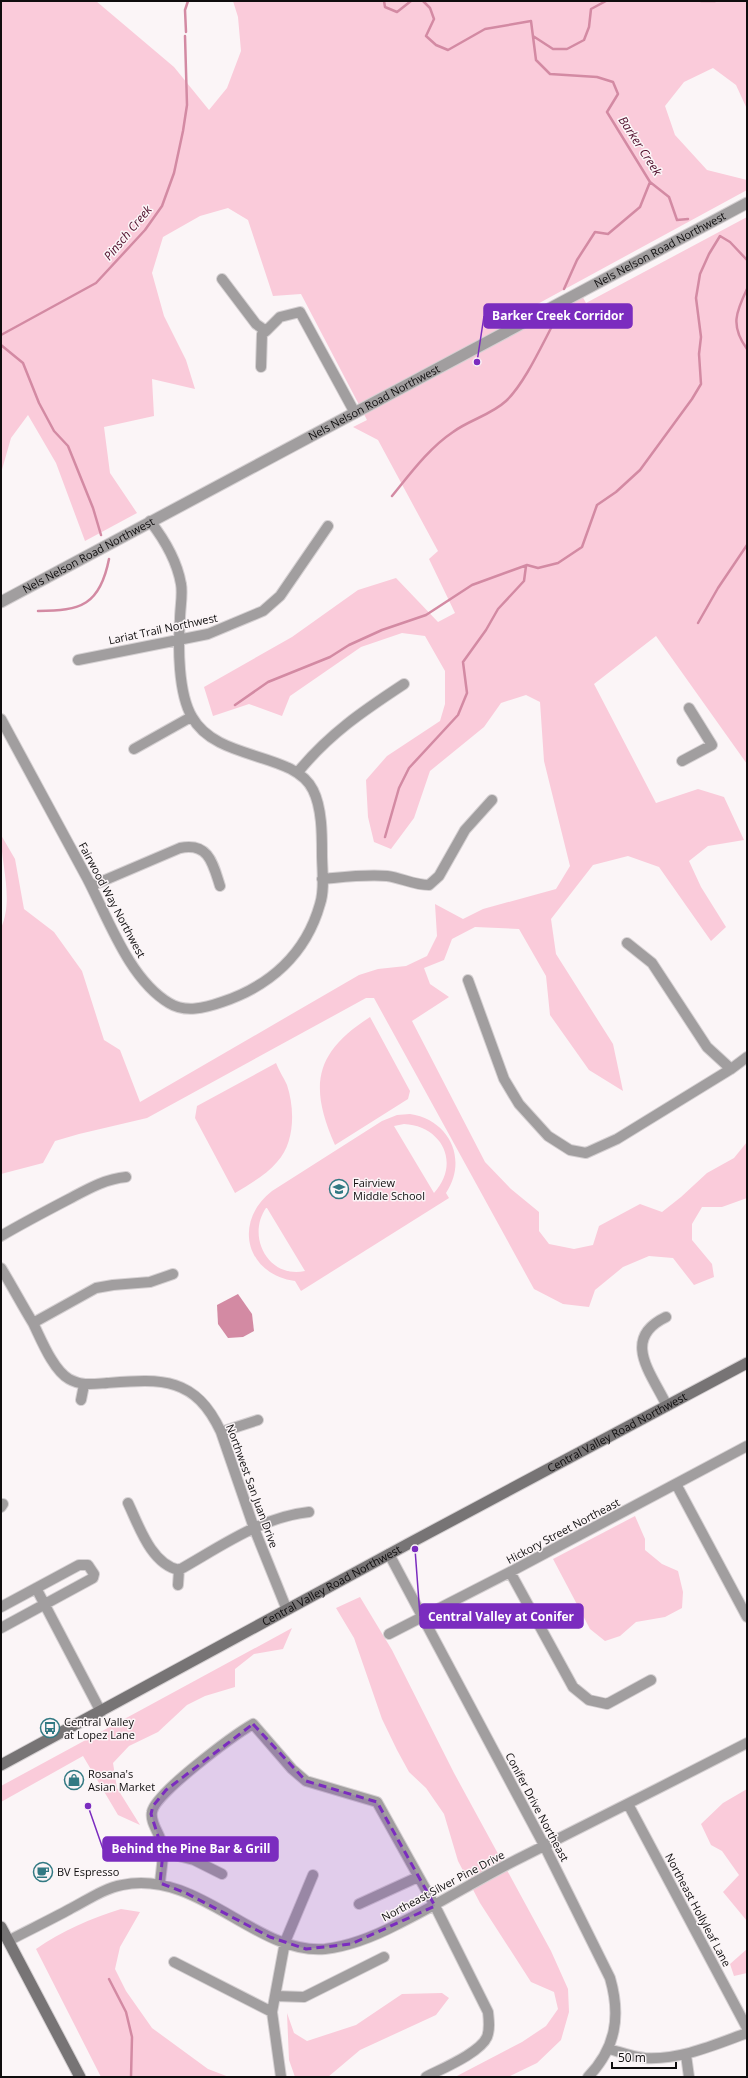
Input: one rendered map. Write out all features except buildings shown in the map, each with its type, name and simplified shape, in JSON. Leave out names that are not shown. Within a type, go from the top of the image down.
[{"type":"main road","name":"Central Valley Road Northwest","points":[[1,1765],[390,1554],[747,1363]]},
{"type":"main road","points":[[1,1927],[80,2077]]},
{"type":"street","name":"Nels Nelson Road Northwest","points":[[1,602],[747,203]]},
{"type":"street","points":[[222,280],[264,332]]},
{"type":"street","points":[[261,367],[264,332],[280,317],[300,312],[355,413]]},
{"type":"street","points":[[134,749],[191,717],[181,674],[179,639],[182,585],[170,552],[150,521]]},
{"type":"street","name":"Lariat Trail Northwest","points":[[78,660],[215,632],[263,611],[280,596],[328,526]]},
{"type":"street","points":[[298,772],[316,750],[333,734],[404,684]]},
{"type":"street","points":[[682,761],[712,745],[689,708]]},
{"type":"street","name":"Fairwood Way Northwest","points":[[1,719],[91,886],[129,961],[145,981],[167,1001],[178,1008],[192,1009],[210,1007],[239,997],[273,977],[287,964],[308,936],[321,902],[322,841],[318,804],[310,784],[298,772],[216,742],[191,717]]},
{"type":"street","points":[[322,879],[360,875],[386,876],[401,878],[419,885],[429,885],[439,876],[465,830],[492,800]]},
{"type":"street","points":[[91,886],[180,848],[192,846],[202,850],[210,859],[220,886]]},
{"type":"street","points":[[627,943],[652,963],[707,1047],[731,1069]]},
{"type":"street","points":[[468,980],[504,1079],[519,1104],[548,1136],[570,1150],[586,1153],[617,1139],[731,1069],[747,1057]]},
{"type":"street","points":[[1,1236],[32,1217],[99,1184],[114,1178],[126,1177]]},
{"type":"street","name":"Northwest San Juan Drive","points":[[1,1268],[33,1323],[46,1350],[68,1379],[84,1385],[135,1381],[176,1384],[191,1391],[214,1418],[221,1432],[254,1528],[287,1610]]},
{"type":"street","points":[[33,1323],[96,1288],[150,1282],[173,1274]]},
{"type":"street","points":[[666,1317],[659,1321],[646,1333],[641,1348],[647,1369],[667,1406]]},
{"type":"street","points":[[81,1400],[84,1385]]},
{"type":"street","points":[[221,1432],[258,1420]]},
{"type":"street","name":"Hickory Street Northeast","points":[[389,1634],[423,1618],[747,1446]]},
{"type":"street","points":[[676,1484],[747,1617]]},
{"type":"street","points":[[128,1503],[148,1544],[160,1560],[169,1568],[179,1570],[254,1528],[292,1513],[309,1512]]},
{"type":"street","name":"Conifer Drive Northeast","points":[[390,1554],[590,1934],[610,1978],[615,1994],[615,2023],[609,2049],[588,2077]]},
{"type":"street","points":[[1,1607],[79,1564],[88,1565],[92,1570],[93,1578],[1,1628]]},
{"type":"street","points":[[178,1585],[179,1570]]},
{"type":"street","points":[[510,1572],[573,1687],[589,1700],[607,1704],[651,1680]]},
{"type":"street","points":[[36,1588],[101,1712]]},
{"type":"street","points":[[160,1883],[163,1852],[151,1814],[153,1806],[166,1790],[235,1734],[252,1724],[292,1769],[306,1781],[377,1802],[435,1906],[488,2012],[490,2024],[486,2039],[472,2052],[426,2077]]},
{"type":"street","name":"Northeast Silver Pine Drive","points":[[8,1941],[96,1895],[121,1885],[160,1883],[205,1901],[270,1937],[306,1949],[324,1949],[351,1944],[435,1906],[524,1856],[747,1743]]},
{"type":"street","name":"Northeast Hollyleaf Lane","points":[[628,1804],[747,2028]]},
{"type":"street","points":[[163,1852],[194,1860],[222,1874]]},
{"type":"street","points":[[281,2077],[272,2012],[285,1942],[313,1875]]},
{"type":"street","points":[[359,1904],[418,1877]]},
{"type":"street","points":[[275,1996],[304,1997],[384,1958]]},
{"type":"street","points":[[174,1962],[272,2012]]},
{"type":"street","points":[[609,2049],[644,2058],[686,2055],[747,2033]]},
{"type":"street","points":[[686,2055],[689,2077]]},
{"type":"highlighted area","points":[[253,1724],[306,1781],[377,1802],[435,1906],[351,1944],[306,1949],[270,1937],[186,1893],[160,1883],[163,1852],[151,1814],[153,1806],[166,1790]]},
{"type":"shaded area","points":[[1,1],[96,1],[174,67],[209,110],[227,88],[241,51],[238,17],[233,1],[747,1],[747,109],[736,85],[713,68],[684,82],[665,106],[675,135],[707,170],[747,180],[747,190],[532,307],[536,315],[580,292],[586,303],[747,217],[747,764],[656,636],[594,684],[656,803],[698,789],[724,797],[744,840],[708,846],[689,861],[701,887],[726,927],[711,941],[659,867],[628,856],[593,865],[551,919],[556,954],[613,1044],[623,1091],[589,1070],[550,1015],[546,976],[519,929],[475,927],[452,939],[444,960],[424,968],[430,984],[449,997],[412,1021],[485,1162],[511,1189],[539,1212],[539,1231],[549,1244],[574,1249],[593,1245],[599,1226],[640,1204],[662,1212],[707,1173],[734,1158],[747,1142],[747,1198],[722,1207],[702,1207],[692,1224],[692,1240],[712,1264],[714,1277],[694,1285],[673,1258],[649,1256],[623,1267],[595,1290],[589,1307],[563,1304],[534,1289],[374,998],[366,998],[147,1118],[55,1141],[43,1163],[1,1174],[1,928],[5,917],[7,894],[1,835],[15,859],[24,909],[54,932],[82,971],[104,1040],[120,1050],[140,1102],[359,975],[378,969],[406,966],[427,956],[437,936],[435,904],[463,919],[483,909],[556,889],[570,866],[544,761],[540,702],[526,695],[501,703],[484,727],[430,771],[414,818],[391,849],[374,842],[368,817],[366,780],[387,756],[440,721],[445,704],[445,671],[425,636],[402,633],[361,647],[290,696],[282,716],[249,704],[213,716],[204,687],[292,637],[358,590],[396,578],[438,622],[455,613],[429,559],[438,551],[378,440],[353,427],[367,420],[301,294],[273,296],[248,220],[228,208],[200,216],[163,237],[152,273],[164,316],[186,360],[195,389],[152,379],[154,416],[104,427],[110,473],[137,513],[85,541],[56,463],[28,415],[11,438],[1,473]]},
{"type":"shaded area","points":[[370,1017],[410,1091],[408,1099],[335,1145],[322,1105],[320,1088],[322,1072],[327,1058],[337,1044],[351,1030]]},
{"type":"shaded area","points":[[276,1063],[290,1094],[292,1125],[290,1136],[283,1154],[277,1162],[258,1179],[235,1193],[195,1118],[197,1106]]},
{"type":"shaded area","points":[[410,1114],[424,1118],[436,1124],[445,1133],[451,1143],[455,1155],[455,1168],[452,1180],[446,1193],[449,1198],[301,1291],[295,1281],[278,1276],[265,1268],[255,1257],[250,1245],[249,1231],[252,1217],[260,1203],[272,1191],[382,1121],[397,1115]],"holes":[[[404,1124],[417,1126],[429,1131],[443,1148],[446,1159],[446,1170],[442,1182],[434,1193],[394,1126]],[[267,1208],[305,1271],[292,1272],[281,1269],[264,1253],[260,1243],[259,1231],[260,1219]]]},
{"type":"shaded area","points":[[238,1294],[252,1314],[254,1331],[243,1337],[228,1338],[218,1324],[217,1305]]},
{"type":"shaded area","points":[[635,1516],[645,1539],[645,1550],[662,1564],[678,1571],[683,1592],[682,1608],[665,1617],[636,1622],[620,1636],[605,1641],[590,1629],[553,1559]]},
{"type":"shaded area","points":[[360,1597],[392,1650],[454,1773],[551,1951],[568,1989],[569,2012],[561,2040],[537,2063],[508,2077],[455,2077],[522,2042],[546,2026],[558,2009],[554,1992],[531,1982],[480,1903],[458,1861],[444,1814],[426,1788],[409,1772],[397,1750],[382,1719],[354,1638],[336,1608]]},
{"type":"shaded area","points":[[292,1628],[283,1649],[254,1654],[235,1669],[235,1687],[205,1696],[187,1705],[158,1732],[129,1746],[113,1763],[117,1788],[140,1825],[118,1815],[83,1756],[1,1802],[1,1786]]},
{"type":"shaded area","points":[[747,1789],[747,1921],[723,1892],[739,1875],[722,1851],[711,1845],[701,1824],[723,1803]]},
{"type":"shaded area","points":[[121,1909],[140,1912],[120,1947],[115,1969],[126,1991],[152,2028],[208,2069],[229,2077],[101,2077],[36,1949],[56,1936],[77,1926]]},
{"type":"shaded area","points":[[747,1949],[747,1973],[734,1976],[730,1964]]},
{"type":"shaded area","points":[[442,1993],[449,1998],[436,2015],[360,2050],[328,2077],[295,2077],[289,2060],[287,2013],[294,2033],[307,2041],[356,2025],[402,1994]]},
{"type":"waterway","name":"Pinsch Creek","points":[[186,32],[185,10],[188,1]]},
{"type":"waterway","name":"Barker Creek","points":[[384,1],[385,7],[397,12],[411,1]]},
{"type":"waterway","name":"Barker Creek","points":[[423,1],[430,8],[434,19],[426,36],[436,45],[448,50],[485,29],[531,21],[536,60],[550,74],[597,77],[613,82],[618,94],[607,112],[650,182],[669,197],[677,220],[688,219]]},
{"type":"waterway","points":[[533,36],[553,49],[567,49],[584,40],[589,27],[591,9],[606,1]]},
{"type":"waterway","points":[[701,1],[715,1]]},
{"type":"waterway","name":"Pinsch Creek","points":[[1,335],[96,283],[145,230],[162,206],[174,173],[187,105],[185,36]]},
{"type":"waterway","points":[[564,289],[577,260],[595,232],[608,234],[640,207],[650,182]]},
{"type":"waterway","points":[[235,705],[268,682],[330,657],[349,645],[382,630],[426,615],[472,585],[527,565],[538,568],[558,563],[582,547],[597,505],[616,492],[640,470],[692,399],[701,384],[699,354],[701,337],[696,298],[700,274],[709,254],[720,236],[730,242],[747,260]]},
{"type":"waterway","name":"Barker Creek","points":[[747,289],[736,319],[738,333],[747,349]]},
{"type":"waterway","points":[[392,496],[420,462],[444,438],[459,428],[494,410],[506,401],[528,372],[558,315]]},
{"type":"waterway","points":[[1,345],[23,363],[39,403],[54,431],[68,446],[93,508],[101,535]]},
{"type":"waterway","points":[[698,623],[718,588],[747,545]]},
{"type":"waterway","points":[[38,611],[53,611],[77,607],[86,602],[94,596],[100,587],[109,559]]},
{"type":"waterway","points":[[385,837],[399,788],[409,768],[458,715],[467,693],[463,662],[486,630],[498,609],[524,581],[526,566]]},
{"type":"waterway","points":[[109,1979],[126,2012],[132,2037],[131,2077]]},
{"type":"place","name":"Barker Creek Corridor","points":[[477,362]]},
{"type":"place","name":"Fairview Middle School","points":[[339,1189]]},
{"type":"place","name":"Central Valley at Conifer","points":[[415,1549]]},
{"type":"place","name":"Central Valley at Lopez Lane","points":[[50,1728]]},
{"type":"place","name":"Rosana's Asian Market","points":[[74,1780]]},
{"type":"place","name":"Behind the Pine Bar & Grill","points":[[88,1806]]},
{"type":"place","name":"BV Espresso","points":[[43,1872]]}]
